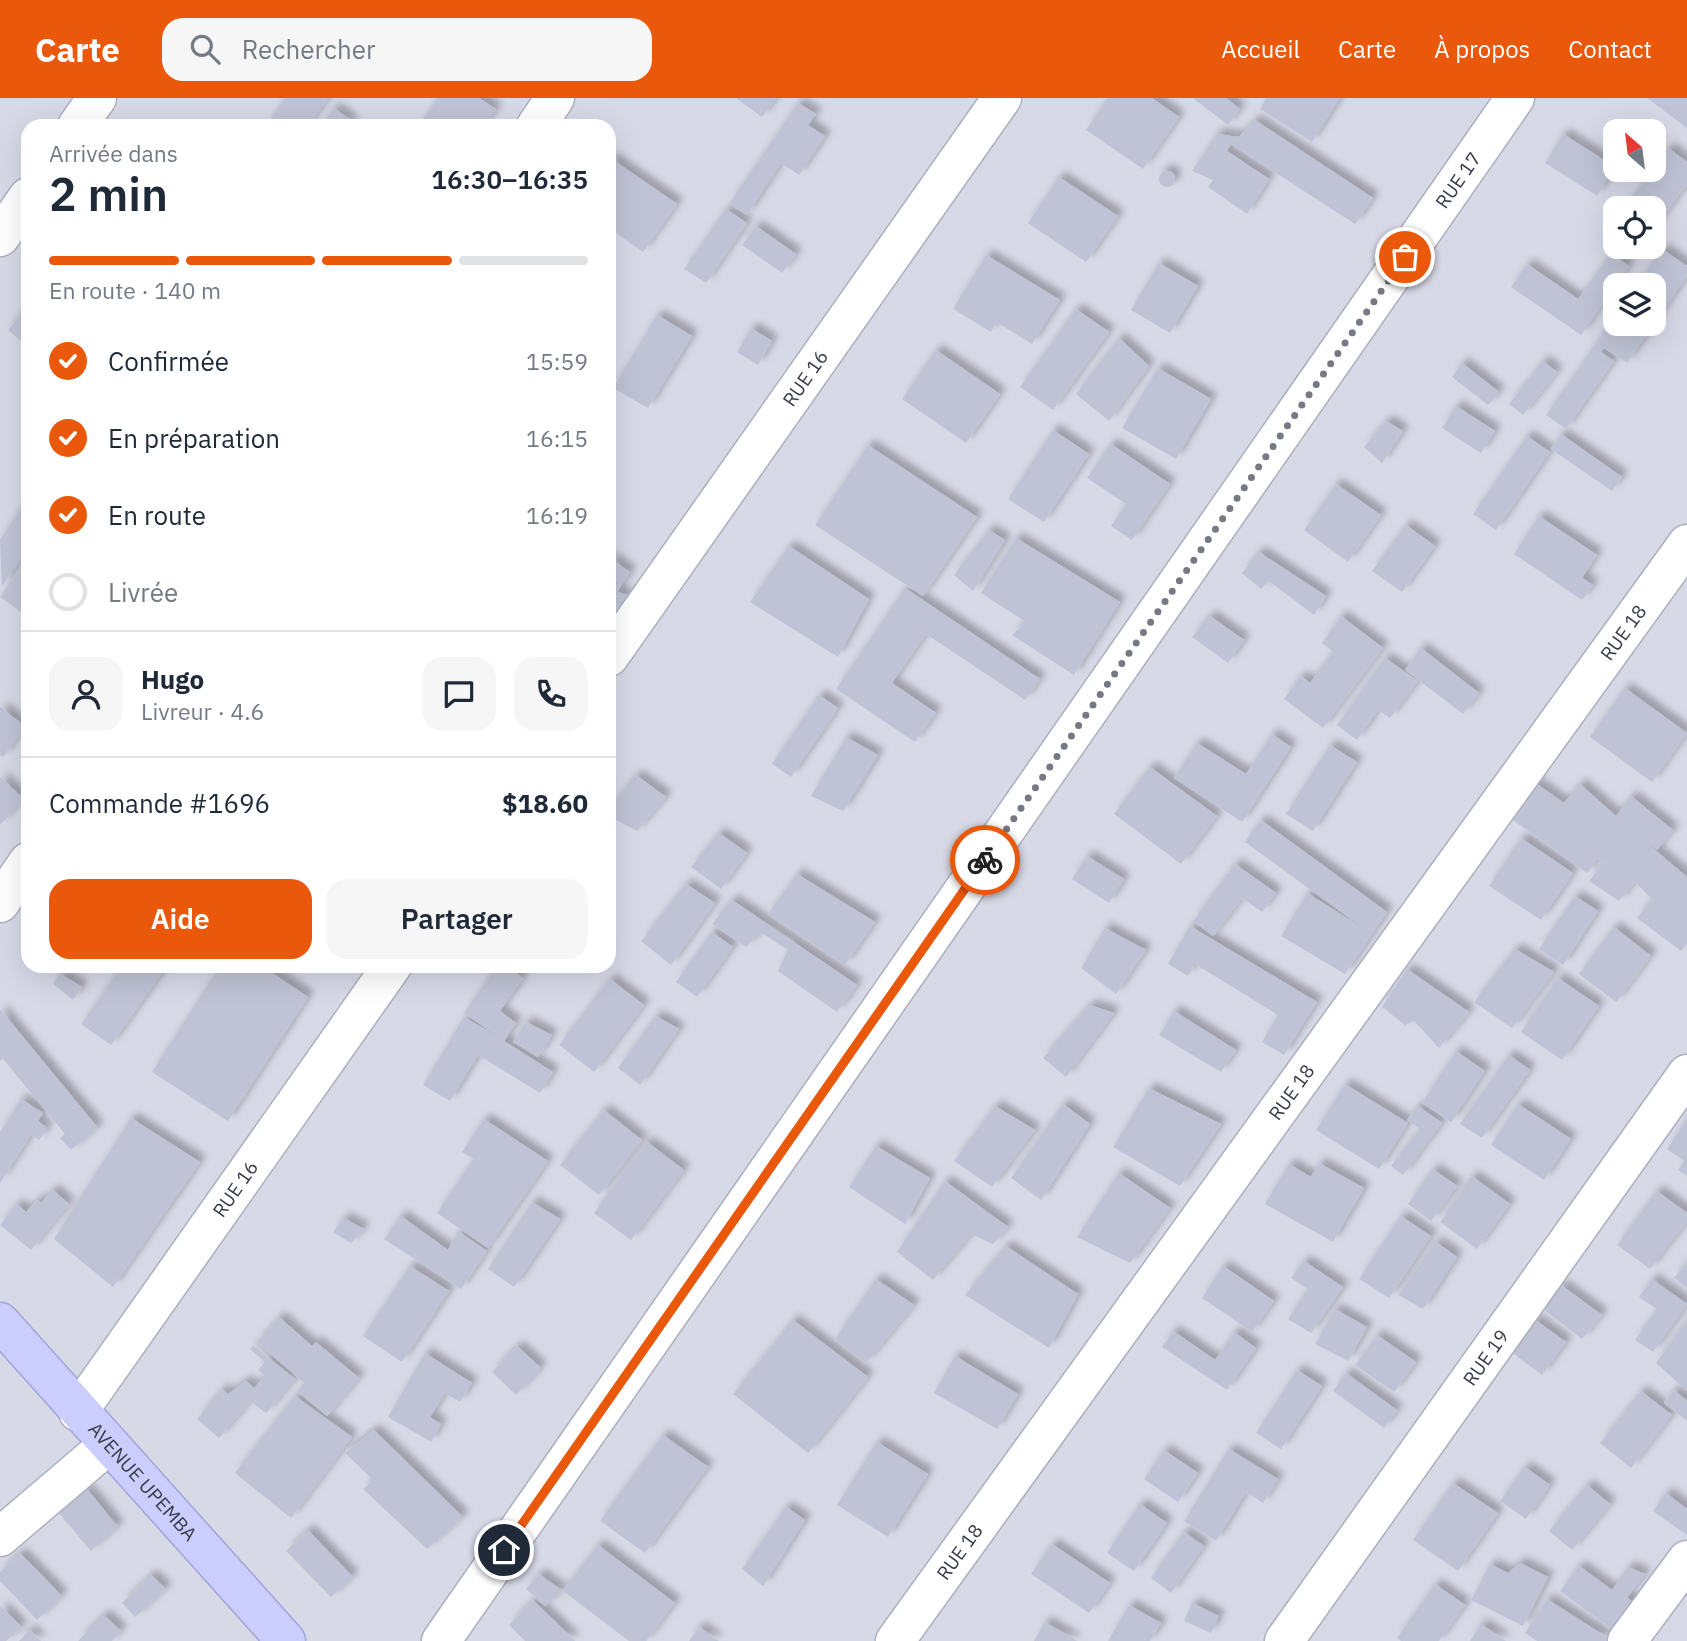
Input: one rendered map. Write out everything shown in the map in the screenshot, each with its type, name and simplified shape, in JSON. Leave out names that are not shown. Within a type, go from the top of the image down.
[{"type":"street","points":[[82,119],[97,98]]},
{"type":"street","points":[[541,119],[555,98]]},
{"type":"street","name":"RUE 16","points":[[616,647],[1002,98]]},
{"type":"street","name":"RUE 17","points":[[441,1641],[1516,98]]},
{"type":"street","points":[[0,237],[21,207]]},
{"type":"street","name":"RUE 18","points":[[895,1641],[1687,544]]},
{"type":"street","points":[[0,902],[21,872]]},
{"type":"street","name":"RUE 16","points":[[78,1412],[387,973]]},
{"type":"street","name":"RUE 19","points":[[1284,1641],[1687,1074]]},
{"type":"street","name":"AVENUE UPEMBA","points":[[0,1322],[286,1641]]},
{"type":"street","points":[[0,1537],[108,1445]]},
{"type":"street","points":[[1627,1641],[1687,1560]]},
{"type":"shaded area","points":[[0,98],[1687,98],[1687,1641],[0,1641]]},
{"type":"building","points":[[285,98],[328,98],[313,119],[271,119]]},
{"type":"building","points":[[438,98],[479,98],[496,109],[489,119],[423,119]]},
{"type":"building","points":[[736,98],[776,98],[762,117]]},
{"type":"building","points":[[1108,98],[1152,98],[1179,117],[1143,169],[1086,130]]},
{"type":"building","points":[[1193,98],[1226,98],[1240,109],[1228,125]]},
{"type":"building","points":[[1267,98],[1340,98],[1312,142],[1260,109]]},
{"type":"building","points":[[1647,98],[1687,98],[1687,128]]},
{"type":"building","points":[[798,103],[816,114],[808,125],[825,136],[799,175],[781,163],[747,215],[729,204]]},
{"type":"building","points":[[334,108],[349,119],[326,119]]},
{"type":"building","points":[[1255,120],[1373,198],[1355,224],[1231,144],[1227,151],[1269,179],[1247,214],[1208,187],[1213,180],[1192,171],[1217,134],[1239,137]]},
{"type":"building","points":[[1563,134],[1603,159],[1603,182],[1606,182],[1597,196],[1545,163]]},
{"type":"building","points":[[1668,148],[1687,162],[1687,184],[1666,213],[1666,196],[1633,196],[1643,182],[1666,182]]},
{"type":"building","points":[[616,162],[677,204],[643,252],[616,233]]},
{"type":"building","points":[[1167,171],[1175,179],[1167,187],[1159,179]]},
{"type":"building","points":[[1059,177],[1118,216],[1086,262],[1028,223]]},
{"type":"building","points":[[726,209],[747,223],[706,283],[684,269]]},
{"type":"building","points":[[756,226],[796,254],[782,273],[742,245]]},
{"type":"building","points":[[1666,252],[1687,266],[1687,276],[1666,307],[1666,273],[1645,273],[1655,259],[1666,259]]},
{"type":"building","points":[[986,255],[1060,300],[1032,344],[996,322],[991,332],[953,309]]},
{"type":"building","points":[[1607,259],[1619,259],[1629,266],[1624,273],[1603,273],[1603,303],[1581,335],[1511,287],[1527,264],[1578,299]]},
{"type":"building","points":[[1159,263],[1198,286],[1170,333],[1131,310]]},
{"type":"building","points":[[1076,309],[1109,332],[1053,410],[1020,387]]},
{"type":"building","points":[[21,314],[21,341],[8,330]]},
{"type":"building","points":[[657,315],[692,336],[648,408],[616,390],[616,383]]},
{"type":"building","points":[[751,328],[772,341],[758,365],[737,352]]},
{"type":"building","points":[[1603,333],[1603,336],[1646,336],[1627,363],[1604,348],[1601,352],[1614,361],[1566,429],[1546,415]]},
{"type":"building","points":[[1119,338],[1149,366],[1109,421],[1076,394]]},
{"type":"building","points":[[936,350],[1000,394],[966,443],[902,399]]},
{"type":"building","points":[[1543,361],[1557,372],[1523,415],[1509,404]]},
{"type":"building","points":[[1462,363],[1499,392],[1488,405],[1452,377]]},
{"type":"building","points":[[1158,368],[1211,399],[1176,459],[1122,428]]},
{"type":"building","points":[[1456,406],[1495,431],[1481,453],[1442,428]]},
{"type":"building","points":[[1386,421],[1403,431],[1382,463],[1364,447]]},
{"type":"building","points":[[1053,430],[1089,454],[1044,522],[1008,499]]},
{"type":"building","points":[[1561,434],[1622,477],[1612,491],[1551,449]]},
{"type":"building","points":[[1527,436],[1550,452],[1496,530],[1473,514]]},
{"type":"building","points":[[1111,444],[1170,484],[1132,540],[1111,526],[1126,504],[1087,478]]},
{"type":"building","points":[[868,445],[977,517],[923,596],[815,525]]},
{"type":"building","points":[[1336,484],[1381,515],[1348,562],[1304,530]]},
{"type":"building","points":[[21,508],[21,558],[2,586],[0,540]]},
{"type":"building","points":[[1539,516],[1597,555],[1582,578],[1593,585],[1582,600],[1514,554]]},
{"type":"building","points":[[1406,525],[1435,546],[1402,592],[1372,571]]},
{"type":"building","points":[[989,530],[1005,540],[973,591],[954,575]]},
{"type":"building","points":[[1016,538],[1120,602],[1074,675],[1012,635],[1026,622],[981,593]]},
{"type":"building","points":[[789,546],[869,599],[838,657],[750,602]]},
{"type":"building","points":[[1259,552],[1326,596],[1314,615],[1269,581],[1261,589],[1242,573]]},
{"type":"building","points":[[616,562],[630,572],[617,592],[629,595],[616,613]]},
{"type":"building","points":[[21,566],[21,612],[0,597]]},
{"type":"building","points":[[905,588],[1040,679],[1025,700],[926,634],[892,683],[936,713],[915,742],[836,689]]},
{"type":"building","points":[[1210,616],[1244,640],[1228,663],[1192,637]]},
{"type":"building","points":[[1341,616],[1383,648],[1323,728],[1284,699],[1301,676],[1310,683],[1333,652],[1322,643]]},
{"type":"building","points":[[1421,648],[1479,693],[1463,714],[1405,670]]},
{"type":"building","points":[[1385,658],[1418,681],[1390,718],[1378,710],[1357,740],[1337,725]]},
{"type":"building","points":[[1625,688],[1687,733],[1652,782],[1590,737]]},
{"type":"building","points":[[819,695],[838,708],[791,777],[772,764]]},
{"type":"building","points":[[0,707],[21,723],[21,734],[3,757],[0,755]]},
{"type":"building","points":[[1272,734],[1291,747],[1242,822],[1174,778],[1197,743],[1246,774]]},
{"type":"building","points":[[846,737],[878,755],[843,811],[811,796]]},
{"type":"building","points":[[1330,745],[1357,762],[1313,831],[1286,814]]},
{"type":"building","points":[[1150,767],[1217,816],[1181,864],[1114,814]]},
{"type":"building","points":[[636,775],[666,797],[637,831],[616,820],[616,800]]},
{"type":"building","points":[[0,777],[21,796],[21,802],[0,825]]},
{"type":"building","points":[[1534,782],[1564,803],[1580,784],[1616,816],[1631,796],[1673,830],[1657,850],[1647,843],[1687,877],[1687,943],[1681,951],[1637,918],[1652,899],[1635,882],[1619,901],[1589,881],[1604,862],[1598,858],[1587,873],[1510,818]]},
{"type":"building","points":[[1261,820],[1387,912],[1345,974],[1281,936],[1307,893],[1363,928],[1245,842]]},
{"type":"building","points":[[719,833],[747,853],[721,889],[691,867]]},
{"type":"building","points":[[1521,838],[1573,873],[1541,920],[1489,886]]},
{"type":"building","points":[[1087,856],[1124,879],[1109,903],[1072,879]]},
{"type":"building","points":[[1235,864],[1276,893],[1262,912],[1242,898],[1213,936],[1193,921]]},
{"type":"building","points":[[797,874],[875,922],[845,965],[768,914]]},
{"type":"building","points":[[686,884],[715,903],[671,965],[641,941]]},
{"type":"building","points":[[1575,896],[1598,911],[1563,965],[1539,949]]},
{"type":"building","points":[[732,900],[857,985],[837,1012],[778,971],[788,950],[760,932],[746,947],[712,924]]},
{"type":"building","points":[[1190,926],[1317,1002],[1284,1055],[1262,1042],[1278,1015],[1195,964],[1188,976],[1168,964]]},
{"type":"building","points":[[1614,927],[1651,956],[1616,1002],[1579,974]]},
{"type":"building","points":[[1105,928],[1146,950],[1116,994],[1081,968]]},
{"type":"building","points":[[712,932],[733,947],[697,997],[676,982]]},
{"type":"building","points":[[1515,949],[1554,972],[1512,1028],[1474,1002]]},
{"type":"building","points":[[1407,969],[1469,1012],[1439,1048],[1414,1021],[1405,1025],[1382,1007]]},
{"type":"building","points":[[162,973],[111,1045],[81,1024],[117,974]]},
{"type":"building","points":[[216,973],[272,973],[308,997],[228,1121],[152,1072]]},
{"type":"building","points":[[492,973],[516,973],[523,978],[500,1011],[516,1023],[504,1041],[553,1072],[540,1093],[478,1055],[450,1101],[423,1085],[464,1017],[497,1036],[464,1013]]},
{"type":"building","points":[[60,974],[82,987],[73,1000],[53,984]]},
{"type":"building","points":[[1558,978],[1599,1006],[1562,1060],[1521,1032]]},
{"type":"building","points":[[610,979],[644,1005],[594,1072],[559,1045]]},
{"type":"building","points":[[1090,1005],[1114,1013],[1066,1077],[1043,1058]]},
{"type":"building","points":[[0,1009],[98,1128],[71,1150],[60,1138],[65,1134],[3,1059],[0,1061]]},
{"type":"building","points":[[1174,1011],[1236,1050],[1221,1072],[1159,1035]]},
{"type":"building","points":[[656,1016],[679,1029],[640,1085],[618,1068]]},
{"type":"building","points":[[526,1022],[552,1035],[538,1057],[513,1042]]},
{"type":"building","points":[[1456,1051],[1485,1071],[1451,1122],[1422,1103]]},
{"type":"building","points":[[1509,1055],[1530,1070],[1482,1138],[1460,1124]]},
{"type":"building","points":[[1345,1084],[1408,1123],[1379,1169],[1316,1130]]},
{"type":"building","points":[[1149,1088],[1221,1124],[1180,1186],[1113,1147]]},
{"type":"building","points":[[21,1099],[43,1113],[38,1121],[47,1128],[39,1140],[31,1135],[0,1183],[0,1132]]},
{"type":"building","points":[[1063,1104],[1090,1124],[1041,1200],[1011,1178]]},
{"type":"building","points":[[1518,1104],[1571,1139],[1544,1180],[1491,1145]]},
{"type":"building","points":[[995,1106],[1035,1130],[992,1187],[954,1161]]},
{"type":"building","points":[[1418,1106],[1442,1123],[1403,1175],[1391,1166],[1420,1129],[1407,1120]]},
{"type":"building","points":[[604,1110],[642,1140],[599,1195],[560,1165]]},
{"type":"building","points":[[131,1118],[200,1162],[113,1287],[54,1239]]},
{"type":"building","points":[[484,1119],[548,1161],[488,1248],[437,1213],[474,1159],[462,1152]]},
{"type":"building","points":[[1687,1119],[1687,1176],[1678,1170],[1684,1161],[1667,1149]]},
{"type":"building","points":[[647,1142],[684,1170],[631,1240],[594,1213]]},
{"type":"building","points":[[876,1146],[930,1178],[905,1224],[849,1187]]},
{"type":"building","points":[[1319,1163],[1364,1188],[1333,1242],[1265,1204],[1289,1164],[1311,1177]]},
{"type":"building","points":[[1433,1169],[1457,1186],[1431,1221],[1408,1204]]},
{"type":"building","points":[[1119,1173],[1170,1208],[1130,1263],[1077,1237]]},
{"type":"building","points":[[1472,1176],[1510,1204],[1477,1249],[1440,1222]]},
{"type":"building","points":[[945,1181],[1008,1227],[993,1244],[971,1234],[933,1280],[897,1252]]},
{"type":"building","points":[[53,1190],[69,1204],[31,1250],[0,1225],[17,1204],[26,1212],[37,1200],[41,1203]]},
{"type":"building","points":[[1657,1191],[1687,1213],[1687,1221],[1650,1269],[1617,1245]]},
{"type":"building","points":[[532,1202],[560,1219],[514,1287],[488,1269]]},
{"type":"building","points":[[401,1216],[448,1250],[458,1231],[487,1251],[461,1289],[384,1239]]},
{"type":"building","points":[[1401,1216],[1431,1236],[1389,1298],[1359,1279]]},
{"type":"building","points":[[344,1218],[364,1229],[351,1243],[333,1232]]},
{"type":"building","points":[[1436,1242],[1457,1257],[1423,1309],[1398,1295]]},
{"type":"building","points":[[1006,1246],[1078,1294],[1049,1348],[965,1295]]},
{"type":"building","points":[[1304,1261],[1343,1287],[1311,1333],[1288,1319],[1308,1289],[1291,1278]]},
{"type":"building","points":[[1687,1262],[1687,1288],[1674,1278]]},
{"type":"building","points":[[410,1266],[449,1291],[402,1362],[363,1336]]},
{"type":"building","points":[[1223,1266],[1274,1301],[1252,1332],[1202,1298]]},
{"type":"building","points":[[876,1279],[914,1305],[866,1363],[835,1339]]},
{"type":"building","points":[[1652,1279],[1687,1304],[1653,1352],[1635,1340],[1657,1309],[1639,1297]]},
{"type":"building","points":[[1561,1285],[1602,1315],[1582,1339],[1543,1309]]},
{"type":"building","points":[[1335,1309],[1367,1327],[1348,1361],[1315,1344]]},
{"type":"building","points":[[279,1317],[312,1346],[316,1342],[359,1378],[327,1416],[297,1391],[304,1383],[257,1342]]},
{"type":"building","points":[[1534,1319],[1566,1342],[1542,1375],[1511,1352]]},
{"type":"building","points":[[793,1320],[868,1377],[808,1453],[733,1394]]},
{"type":"building","points":[[1687,1320],[1687,1391],[1656,1363]]},
{"type":"building","points":[[1173,1331],[1215,1360],[1234,1332],[1256,1348],[1227,1390],[1162,1347]]},
{"type":"building","points":[[1377,1335],[1416,1362],[1394,1392],[1355,1365]]},
{"type":"building","points":[[253,1345],[295,1379],[266,1413],[250,1401],[219,1438],[197,1419],[222,1389],[228,1394],[246,1381],[254,1388],[265,1376],[258,1370],[265,1362],[250,1349]]},
{"type":"building","points":[[517,1346],[541,1368],[516,1395],[492,1372]]},
{"type":"building","points":[[425,1353],[472,1383],[460,1402],[445,1393],[430,1417],[441,1424],[431,1442],[388,1417]]},
{"type":"building","points":[[955,1356],[1018,1394],[997,1429],[934,1393]]},
{"type":"building","points":[[1297,1370],[1322,1386],[1281,1449],[1256,1433]]},
{"type":"building","points":[[1346,1373],[1397,1410],[1384,1428],[1333,1391]]},
{"type":"building","points":[[1674,1390],[1687,1401],[1687,1421],[1664,1403]]},
{"type":"building","points":[[1641,1391],[1672,1415],[1631,1468],[1600,1443]]},
{"type":"building","points":[[295,1396],[352,1437],[291,1518],[235,1473]]},
{"type":"building","points":[[374,1430],[463,1517],[427,1549],[363,1489],[373,1480],[345,1453]]},
{"type":"building","points":[[663,1435],[708,1467],[645,1553],[600,1521]]},
{"type":"building","points":[[877,1442],[928,1474],[888,1537],[837,1505]]},
{"type":"building","points":[[1229,1449],[1278,1479],[1263,1503],[1246,1492],[1216,1541],[1184,1521]]},
{"type":"building","points":[[1164,1450],[1198,1473],[1178,1502],[1144,1479]]},
{"type":"building","points":[[1525,1467],[1550,1485],[1526,1519],[1500,1501]]},
{"type":"building","points":[[1453,1483],[1498,1513],[1458,1571],[1413,1540]]},
{"type":"building","points":[[1587,1485],[1610,1504],[1572,1550],[1549,1531]]},
{"type":"building","points":[[87,1489],[118,1527],[91,1551],[58,1512]]},
{"type":"building","points":[[1666,1493],[1687,1509],[1687,1535],[1653,1511]]},
{"type":"building","points":[[1140,1504],[1167,1523],[1134,1571],[1107,1553]]},
{"type":"building","points":[[786,1507],[805,1520],[763,1586],[742,1569]]},
{"type":"building","points":[[308,1530],[353,1577],[331,1597],[286,1551]]},
{"type":"building","points":[[1184,1532],[1204,1546],[1171,1593],[1151,1578]]},
{"type":"building","points":[[1052,1544],[1110,1583],[1089,1613],[1031,1574]]},
{"type":"building","points":[[598,1545],[675,1603],[646,1641],[629,1641],[563,1591]]},
{"type":"building","points":[[20,1553],[62,1596],[37,1620],[0,1581],[0,1572]]},
{"type":"building","points":[[1520,1563],[1548,1577],[1523,1626],[1471,1600],[1490,1564],[1508,1573]]},
{"type":"building","points":[[1579,1566],[1612,1590],[1628,1567],[1645,1574],[1627,1598],[1638,1605],[1617,1633],[1560,1591]]},
{"type":"building","points":[[539,1574],[563,1591],[545,1606],[526,1589]]},
{"type":"building","points":[[151,1575],[166,1589],[135,1617],[122,1603]]},
{"type":"building","points":[[1435,1584],[1465,1605],[1439,1641],[1401,1641],[1397,1638]]},
{"type":"building","points":[[1547,1599],[1608,1638],[1606,1641],[1537,1641],[1525,1633]]},
{"type":"building","points":[[533,1600],[575,1641],[525,1641],[509,1625]]},
{"type":"building","points":[[1192,1603],[1219,1616],[1211,1633],[1184,1621]]},
{"type":"building","points":[[1129,1605],[1161,1623],[1150,1641],[1108,1641]]},
{"type":"building","points":[[0,1606],[22,1627],[6,1641],[0,1641]]},
{"type":"building","points":[[104,1615],[121,1631],[112,1641],[78,1641]]},
{"type":"building","points":[[1045,1622],[1077,1641],[1034,1641]]},
{"type":"building","points":[[1481,1624],[1506,1641],[1470,1641]]},
{"type":"building","points":[[699,1627],[719,1641],[689,1641]]},
{"type":"building","points":[[30,1630],[41,1641],[19,1641]]},
{"type":"way so far","points":[[985,860],[1405,257]]},
{"type":"route","points":[[504,1550],[985,860]]}]
